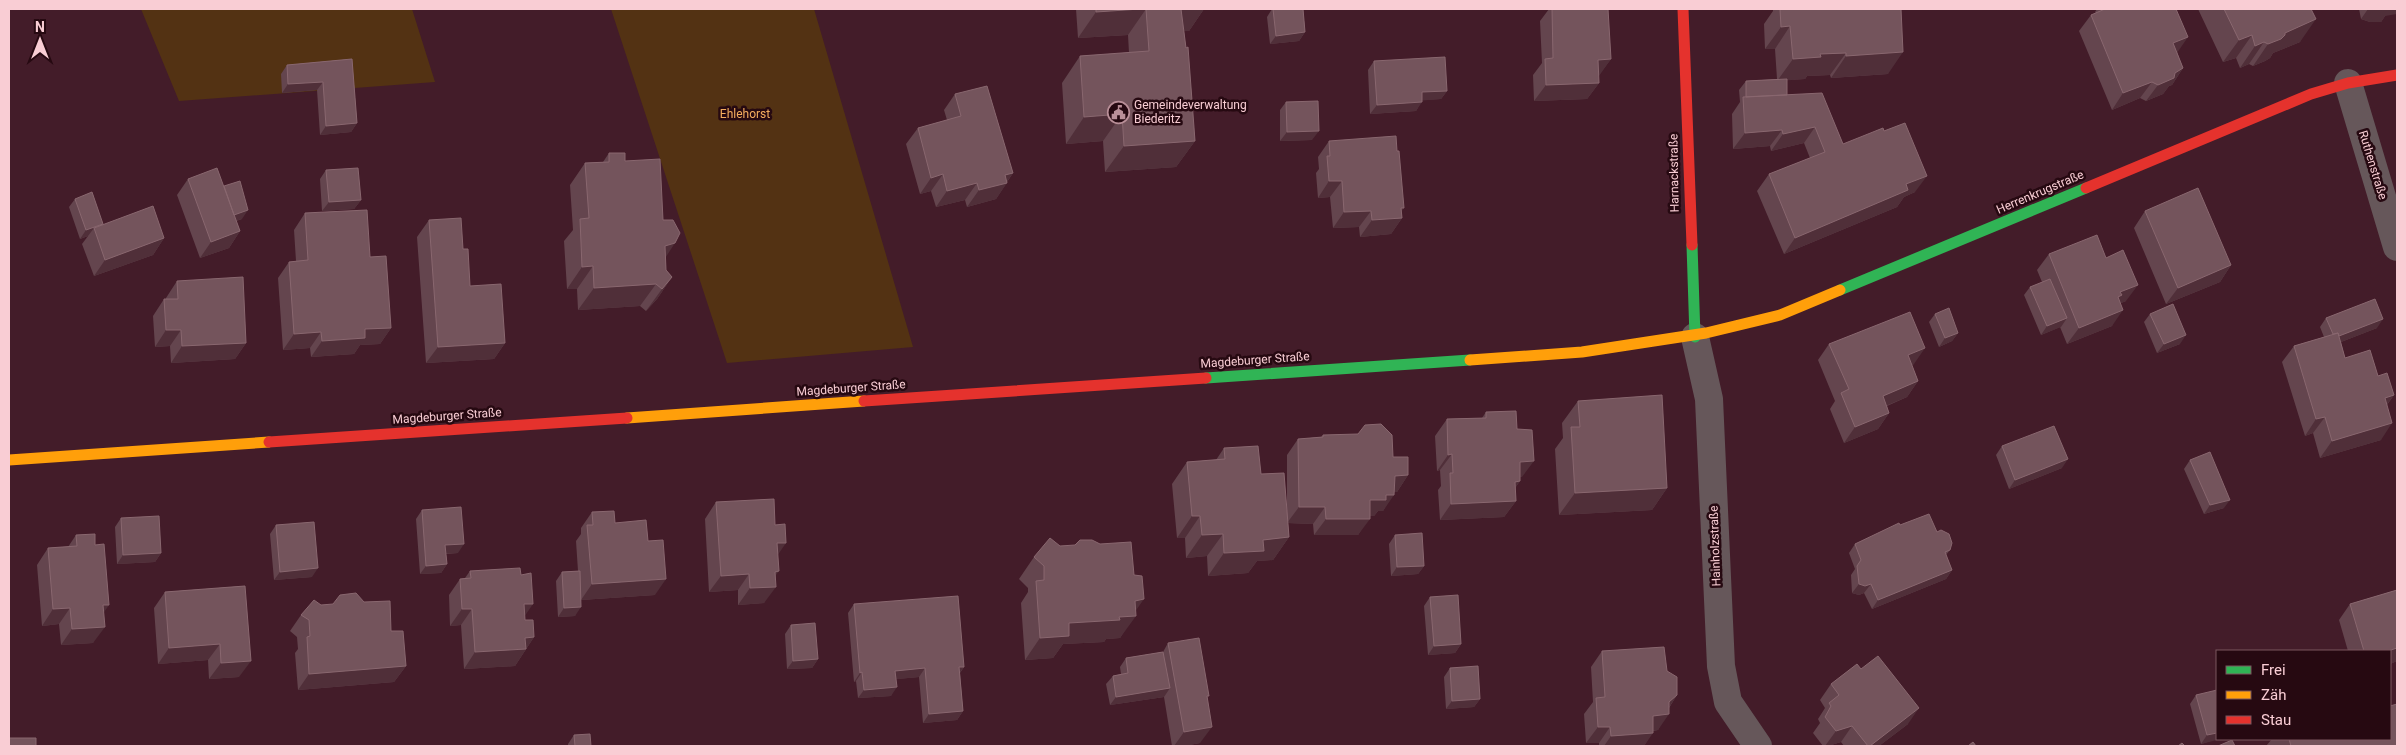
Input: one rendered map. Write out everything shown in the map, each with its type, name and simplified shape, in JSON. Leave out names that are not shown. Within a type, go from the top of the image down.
[{"type":"street","name":"Harnackstraße","points":[[1683,9],[1695,337]]},
{"type":"street","name":"Herrenkrugstraße","points":[[1695,337],[1737,328],[1780,315],[2302,98],[2348,83],[2397,75]]},
{"type":"street","name":"Ruthenstraße","points":[[2348,83],[2397,247]]},
{"type":"street","name":"Magdeburger Straße","points":[[9,460],[1582,352],[1695,337]]},
{"type":"street","name":"Hainholzstraße","points":[[1695,337],[1709,399],[1721,666],[1728,702],[1758,746]]},
{"type":"green space","points":[[141,9],[412,9],[435,82],[179,101]]},
{"type":"green space","name":"Ehlehorst","points":[[611,9],[814,9],[913,347],[727,363]]},
{"type":"building","points":[[1096,9],[1140,9],[1096,12]]},
{"type":"building","points":[[1146,9],[1181,9],[1186,48],[1188,47],[1195,141],[1124,146],[1122,114],[1084,117],[1080,56],[1149,51]]},
{"type":"building","points":[[1273,9],[1303,9],[1305,32],[1276,36]]},
{"type":"building","points":[[1552,9],[1608,9],[1611,59],[1598,60],[1599,83],[1546,85],[1545,59],[1553,58]]},
{"type":"building","points":[[1780,9],[1901,9],[1903,52],[1846,56],[1846,53],[1820,54],[1821,57],[1793,59],[1790,26],[1781,27]]},
{"type":"building","points":[[2105,9],[2176,9],[2188,37],[2173,43],[2183,68],[2175,73],[2174,78],[2158,85],[2152,82],[2123,93],[2091,15]]},
{"type":"building","points":[[2224,9],[2311,9],[2316,19],[2285,33],[2281,39],[2268,44],[2264,42],[2255,46],[2252,35],[2239,40]]},
{"type":"building","points":[[1445,57],[1447,91],[1422,92],[1422,102],[1377,105],[1374,61]]},
{"type":"building","points":[[352,59],[357,123],[326,126],[323,82],[288,84],[287,65]]},
{"type":"building","points":[[1787,79],[1787,95],[1746,97],[1746,81]]},
{"type":"building","points":[[987,86],[1013,173],[1005,175],[1007,183],[979,190],[977,183],[947,191],[943,174],[931,178],[918,128],[961,116],[955,94]]},
{"type":"building","points":[[1822,93],[1843,144],[1883,128],[1884,131],[1905,123],[1927,176],[1906,184],[1908,190],[1795,238],[1769,174],[1825,152],[1815,127],[1783,134],[1782,130],[1745,133],[1743,97]]},
{"type":"building","points":[[1318,101],[1319,131],[1287,132],[1286,102]]},
{"type":"building","points":[[1396,136],[1404,208],[1401,208],[1402,218],[1372,220],[1371,211],[1344,212],[1342,181],[1329,181],[1327,156],[1330,156],[1329,141]]},
{"type":"building","points":[[609,153],[625,153],[625,161],[660,159],[663,220],[673,220],[680,233],[675,243],[665,246],[666,270],[672,277],[662,289],[656,284],[594,288],[593,266],[582,267],[580,219],[589,218],[585,163],[609,162]]},
{"type":"building","points":[[217,168],[240,231],[211,242],[188,179]]},
{"type":"building","points":[[358,168],[361,200],[329,202],[326,170]]},
{"type":"building","points":[[240,181],[248,210],[234,215],[224,186]]},
{"type":"building","points":[[2198,188],[2231,265],[2178,288],[2145,211]]},
{"type":"building","points":[[92,192],[103,224],[86,230],[75,199]]},
{"type":"building","points":[[153,206],[164,238],[105,260],[94,228]]},
{"type":"building","points":[[367,210],[370,257],[386,256],[391,328],[365,329],[365,338],[322,341],[321,332],[294,334],[289,262],[308,260],[305,213]]},
{"type":"building","points":[[461,218],[463,249],[468,249],[470,286],[501,284],[505,343],[438,347],[429,220]]},
{"type":"building","points":[[2097,235],[2106,258],[2123,250],[2138,285],[2120,292],[2122,295],[2118,297],[2123,310],[2079,328],[2049,254]]},
{"type":"building","points":[[243,277],[246,343],[182,346],[181,330],[166,330],[164,299],[178,299],[177,281]]},
{"type":"building","points":[[2050,279],[2067,318],[2047,326],[2030,287]]},
{"type":"building","points":[[2375,299],[2383,319],[2339,336],[2338,333],[2333,334],[2326,318]]},
{"type":"building","points":[[2173,304],[2186,335],[2164,344],[2150,314]]},
{"type":"building","points":[[1949,308],[1958,333],[1945,338],[1935,314]]},
{"type":"building","points":[[1910,312],[1925,348],[1908,355],[1918,381],[1883,396],[1889,413],[1855,427],[1841,393],[1849,389],[1829,344]]},
{"type":"building","points":[[2338,333],[2345,358],[2370,350],[2378,376],[2387,373],[2394,395],[2385,398],[2392,423],[2332,441],[2325,417],[2316,419],[2294,346]]},
{"type":"building","points":[[1662,395],[1667,488],[1575,493],[1571,427],[1580,427],[1578,401]]},
{"type":"building","points":[[1516,411],[1517,429],[1532,430],[1534,461],[1520,462],[1520,481],[1515,482],[1516,501],[1451,504],[1450,473],[1453,473],[1452,454],[1448,455],[1447,419],[1486,418],[1486,412]]},
{"type":"building","points":[[1381,424],[1392,435],[1393,457],[1408,457],[1408,475],[1395,476],[1394,495],[1386,495],[1386,500],[1370,500],[1370,519],[1326,519],[1325,507],[1299,507],[1298,439],[1323,437],[1323,435],[1358,434],[1365,425]]},
{"type":"building","points":[[2054,426],[2068,459],[2015,480],[2002,446]]},
{"type":"building","points":[[1258,446],[1261,474],[1284,473],[1289,537],[1263,540],[1264,551],[1224,553],[1223,534],[1202,535],[1200,516],[1192,516],[1187,462],[1225,459],[1224,448]]},
{"type":"building","points":[[2210,452],[2230,500],[2210,505],[2190,460]]},
{"type":"building","points":[[774,499],[775,525],[785,524],[786,543],[777,543],[779,571],[775,572],[776,587],[750,588],[749,574],[721,576],[716,502]]},
{"type":"building","points":[[461,507],[464,544],[445,545],[447,564],[426,566],[422,510]]},
{"type":"building","points":[[614,511],[615,523],[646,520],[648,541],[663,540],[666,579],[592,584],[587,525],[593,525],[592,512]]},
{"type":"building","points":[[1929,514],[1937,532],[1941,530],[1949,534],[1952,543],[1950,550],[1945,552],[1952,570],[1878,600],[1871,584],[1865,586],[1859,584],[1857,566],[1861,560],[1855,544],[1899,523],[1900,525]]},
{"type":"building","points":[[159,516],[161,553],[123,555],[121,518]]},
{"type":"building","points":[[314,522],[318,568],[280,572],[276,525]]},
{"type":"building","points":[[1422,533],[1424,566],[1397,567],[1395,535]]},
{"type":"building","points":[[95,534],[95,545],[104,544],[109,605],[103,605],[105,627],[72,629],[70,608],[53,609],[48,548],[77,546],[76,535]]},
{"type":"building","points":[[1050,538],[1060,546],[1075,545],[1080,540],[1092,540],[1100,544],[1131,542],[1134,575],[1142,576],[1144,599],[1135,601],[1136,616],[1119,617],[1120,620],[1069,623],[1069,636],[1040,638],[1036,581],[1044,580],[1044,566],[1034,557]]},
{"type":"building","points":[[520,568],[521,575],[531,573],[533,604],[524,604],[525,620],[533,620],[534,637],[525,638],[526,649],[475,652],[472,609],[462,609],[460,579],[471,578],[470,571]]},
{"type":"building","points":[[580,571],[581,607],[564,608],[562,572]]},
{"type":"building","points":[[245,586],[251,661],[221,663],[220,644],[169,648],[165,592]]},
{"type":"building","points":[[2397,590],[2397,648],[2391,650],[2364,650],[2350,604]]},
{"type":"building","points":[[356,593],[364,602],[390,601],[391,631],[403,631],[406,666],[309,674],[307,637],[310,636],[309,620],[301,615],[314,600],[321,605],[333,604],[340,595]]},
{"type":"building","points":[[1458,595],[1461,644],[1434,646],[1430,597]]},
{"type":"building","points":[[958,596],[964,667],[959,667],[963,711],[929,714],[925,668],[895,671],[897,687],[864,690],[862,672],[860,673],[854,604]]},
{"type":"building","points":[[815,623],[818,659],[793,661],[791,625]]},
{"type":"building","points":[[1199,638],[1209,696],[1207,696],[1212,727],[1184,732],[1168,643]]},
{"type":"building","points":[[1664,647],[1667,671],[1677,677],[1677,695],[1669,702],[1669,714],[1653,716],[1653,733],[1611,736],[1610,727],[1598,727],[1596,698],[1605,697],[1602,651]]},
{"type":"building","points":[[1163,652],[1170,688],[1116,697],[1113,676],[1128,673],[1126,658]]},
{"type":"building","points":[[1878,656],[1919,708],[1868,746],[1852,726],[1836,731],[1825,717],[1831,706],[1829,703],[1839,695],[1831,684],[1857,664],[1861,669]]},
{"type":"building","points":[[1478,666],[1480,699],[1452,701],[1450,668]]},
{"type":"building","points":[[2216,690],[2216,733],[2207,735],[2196,695]]},
{"type":"building","points":[[2397,704],[2397,746],[2291,746],[2289,740],[2391,740],[2391,706]]},
{"type":"building","points":[[590,734],[591,746],[575,746],[574,735]]},
{"type":"building","points":[[9,738],[36,738],[36,746],[9,746]]},
{"type":"building","points":[[2232,740],[2235,746],[2218,746]]},
{"type":"building","points":[[1973,742],[1976,746],[1968,746]]},
{"type":"traffic: fast","points":[[1840,290],[2086,188]]},
{"type":"traffic: fast","points":[[1692,245],[1695,337]]},
{"type":"traffic: fast","points":[[1206,378],[1470,360]]},
{"type":"traffic: slow","points":[[1470,360],[1582,352],[1706,333],[1780,315],[1840,290]]},
{"type":"traffic: slow","points":[[627,418],[864,401]]},
{"type":"traffic: slow","points":[[9,460],[269,442]]},
{"type":"traffic: jam","points":[[1683,9],[1692,245]]},
{"type":"traffic: jam","points":[[2086,188],[2311,94],[2348,83],[2397,75]]},
{"type":"traffic: jam","points":[[864,401],[1206,378]]},
{"type":"traffic: jam","points":[[269,442],[627,418]]},
{"type":"place","name":"Gemeindeverwaltung Biederitz","points":[[1118,112]]}]
